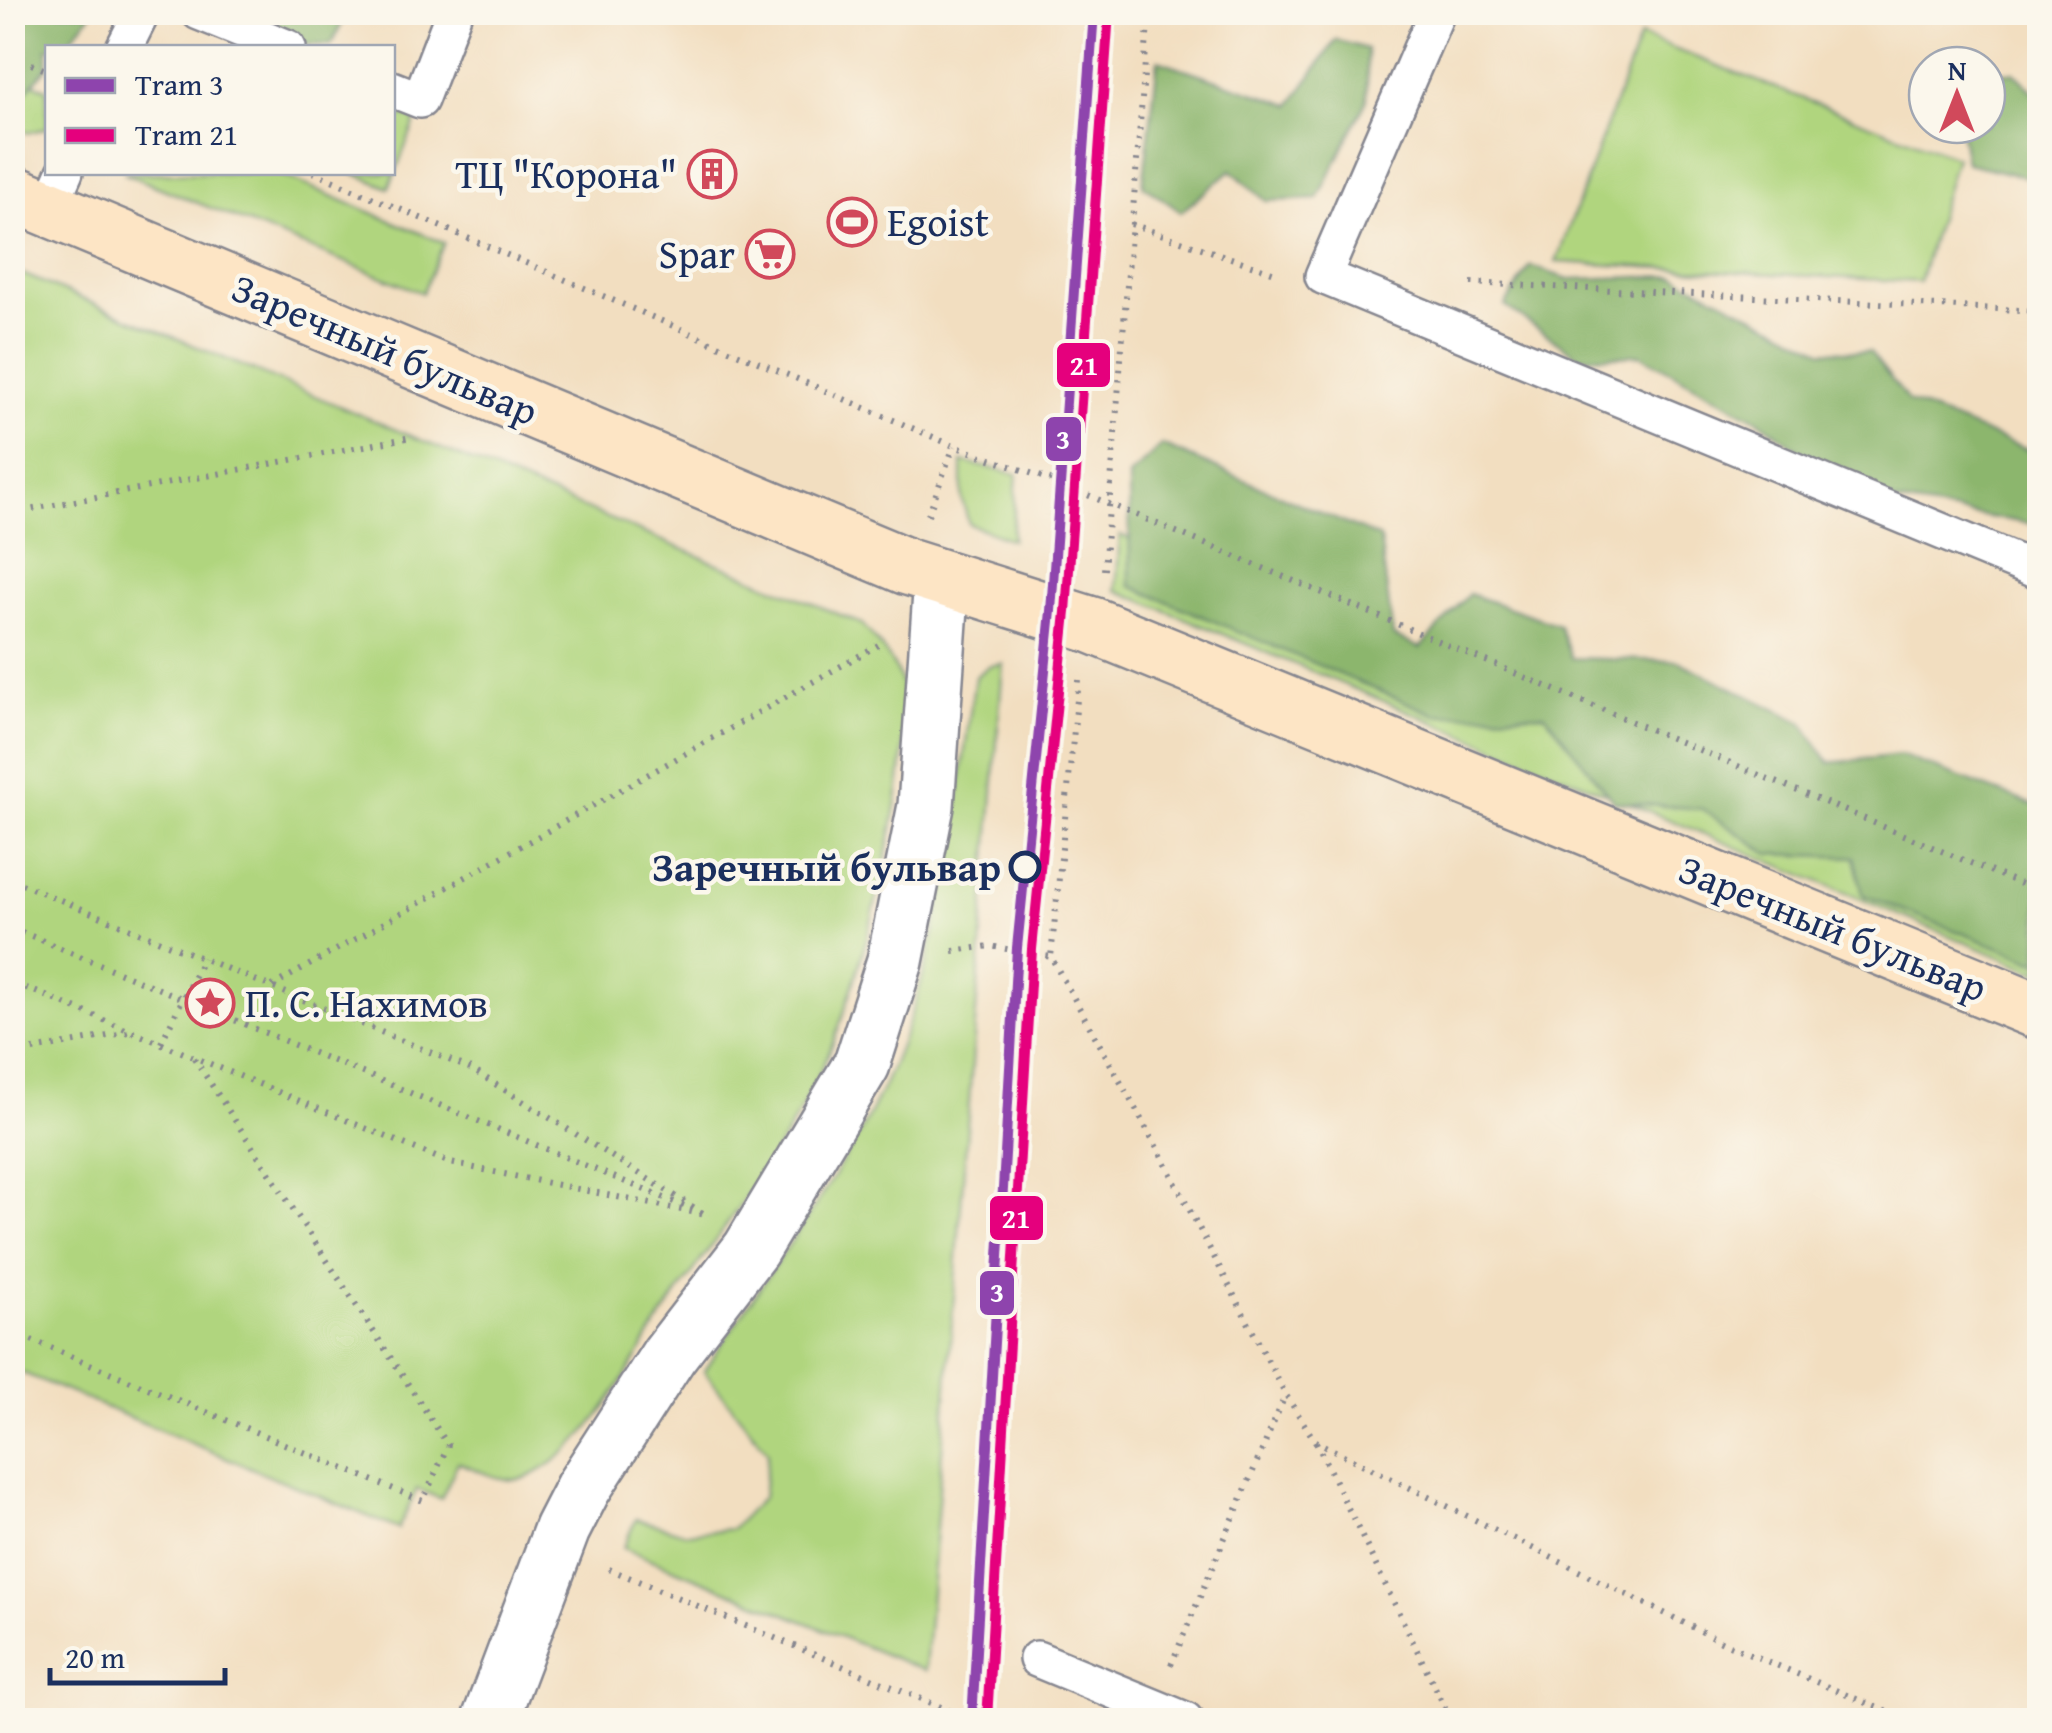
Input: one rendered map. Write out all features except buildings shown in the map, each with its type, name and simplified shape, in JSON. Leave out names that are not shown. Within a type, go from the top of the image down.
[{"type":"street","name":"Заречный бульвар","points":[[42,191],[925,573],[1092,625],[2040,1012]]},
{"type":"street","points":[[490,1720],[562,1529],[582,1488],[669,1355],[752,1249],[862,1064],[895,961],[926,806],[925,573]]},
{"type":"lane","points":[[126,45],[142,12]]},
{"type":"lane","points":[[199,12],[281,45]]},
{"type":"lane","points":[[395,90],[420,100],[454,12]]},
{"type":"lane","points":[[1437,12],[1323,276],[2040,572]]},
{"type":"lane","points":[[1037,1658],[1169,1714]]},
{"type":"path","points":[[1111,505],[1148,12]]},
{"type":"path","points":[[12,56],[45,70]]},
{"type":"path","points":[[319,175],[954,446],[1111,505],[2040,892]]},
{"type":"path","points":[[1131,224],[1284,276],[1323,276]]},
{"type":"path","points":[[1462,283],[2040,311]]},
{"type":"path","points":[[12,513],[412,437]]},
{"type":"path","points":[[272,986],[865,656],[880,644],[925,573],[954,446]]},
{"type":"path","points":[[1092,625],[1076,690],[1051,957],[1160,1153],[1286,1395],[1315,1441],[1451,1720]]},
{"type":"path","points":[[12,880],[471,1069],[706,1215]]},
{"type":"path","points":[[12,928],[706,1215]]},
{"type":"path","points":[[161,1043],[203,958]]},
{"type":"path","points":[[12,982],[450,1163],[706,1215]]},
{"type":"path","points":[[12,1054],[131,1032]]},
{"type":"path","points":[[12,1332],[424,1501],[448,1445],[194,1057]]},
{"type":"path","points":[[1169,1714],[1286,1395]]},
{"type":"path","points":[[1315,1441],[1729,1645],[1906,1720]]},
{"type":"path","points":[[596,1564],[972,1720]]},
{"type":"green space","points":[[13,12],[92,13],[66,45],[45,45],[45,69],[13,108]]},
{"type":"green space","points":[[221,13],[347,13],[331,45],[281,44]]},
{"type":"green space","points":[[1640,36],[1907,138],[1907,145],[1925,145],[1956,157],[1919,282],[1556,262]]},
{"type":"green space","points":[[1336,40],[1367,49],[1367,99],[1318,199],[1266,201],[1231,170],[1181,212],[1143,185],[1158,60],[1291,105]]},
{"type":"green space","points":[[2007,72],[2014,72],[2039,97],[2039,180],[1966,163],[1963,145],[2007,145]]},
{"type":"green space","points":[[12,74],[45,88],[45,129],[28,133],[13,126]]},
{"type":"green space","points":[[395,113],[416,120],[395,173]]},
{"type":"green space","points":[[128,175],[282,175],[444,243],[422,293]]},
{"type":"green space","points":[[358,175],[394,175],[389,188]]},
{"type":"green space","points":[[1530,266],[1568,279],[1675,276],[1822,350],[1870,352],[1909,402],[2028,450],[2039,466],[2039,525],[1864,497],[1760,421],[1641,355],[1579,357],[1505,306]]},
{"type":"green space","points":[[13,270],[862,624],[886,653],[902,687],[902,766],[871,923],[830,1050],[795,1119],[607,1404],[572,1446],[552,1463],[521,1479],[494,1476],[458,1462],[441,1499],[417,1489],[398,1529],[13,1369]]},
{"type":"green space","points":[[1162,445],[1380,538],[1393,636],[1420,648],[1469,594],[1559,625],[1571,658],[1678,661],[1803,723],[1829,763],[1900,755],[2039,807],[2039,963],[1863,895],[1854,857],[1769,854],[1702,809],[1614,802],[1545,714],[1436,715],[1130,586],[1129,476]]},
{"type":"green space","points":[[962,462],[1017,474],[1012,540],[969,524],[962,499]]},
{"type":"green space","points":[[1120,535],[2039,916],[2039,973],[1116,590]]},
{"type":"green space","points":[[1003,664],[925,1671],[623,1548],[636,1519],[685,1533],[732,1529],[763,1497],[768,1452],[704,1371],[824,1191],[887,1077],[909,1023],[939,909],[975,677],[989,666]]},
{"type":"tram line","name":"3","points":[[972,1720],[1017,948],[1051,611],[1094,12]]},
{"type":"tram line","name":"21","points":[[987,1720],[1032,949],[1066,612],[1109,13]]},
{"type":"place","name":"ТЦ \"Корона\"","points":[[712,174]]},
{"type":"place","name":"Egoist","points":[[852,222]]},
{"type":"place","name":"Spar","points":[[770,254]]},
{"type":"place","name":"Заречный бульвар","points":[[1025,867]]},
{"type":"place","name":"П. С. Нахимов","points":[[210,1003]]}]
